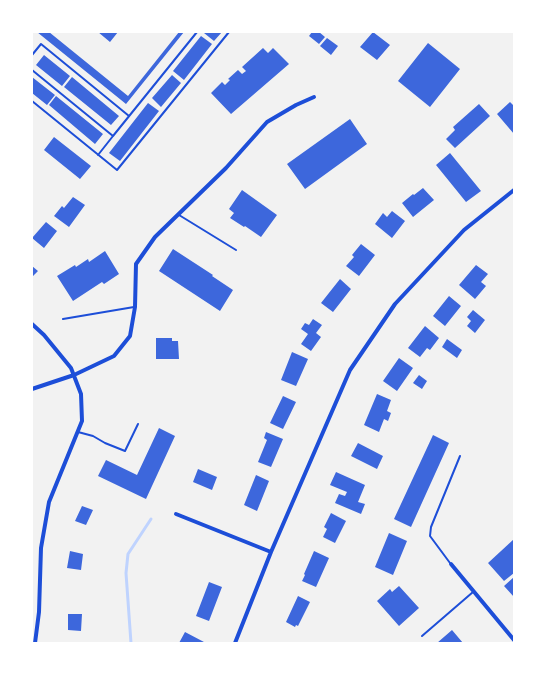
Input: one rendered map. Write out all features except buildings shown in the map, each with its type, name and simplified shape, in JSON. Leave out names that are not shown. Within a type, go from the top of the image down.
[{"type":"street","points":[[32,389],[74,375],[114,356],[130,336],[135,307],[136,264],[155,237],[226,168],[267,122],[296,105],[314,97]]},
{"type":"street","points":[[235,643],[271,552],[350,370],[396,304],[464,230],[514,190]]},
{"type":"street","points":[[32,324],[44,335],[72,368],[81,394],[82,421],[49,502],[41,548],[39,612],[35,643]]},
{"type":"street","points":[[176,514],[271,552]]},
{"type":"street","points":[[451,564],[514,640]]},
{"type":"lane","points":[[98,154],[197,32]]},
{"type":"lane","points":[[32,101],[117,170],[229,32]]},
{"type":"lane","points":[[32,55],[41,44],[129,116]]},
{"type":"lane","points":[[32,70],[113,136]]},
{"type":"lane","points":[[178,214],[236,250]]},
{"type":"lane","points":[[64,319],[135,307]]},
{"type":"lane","points":[[77,432],[93,436],[105,443],[125,451],[138,424]]},
{"type":"lane","points":[[451,564],[430,536],[431,527],[460,456]]},
{"type":"lane","points":[[422,636],[473,592]]},
{"type":"waterway","points":[[131,643],[126,573],[128,554],[151,519]]}]
